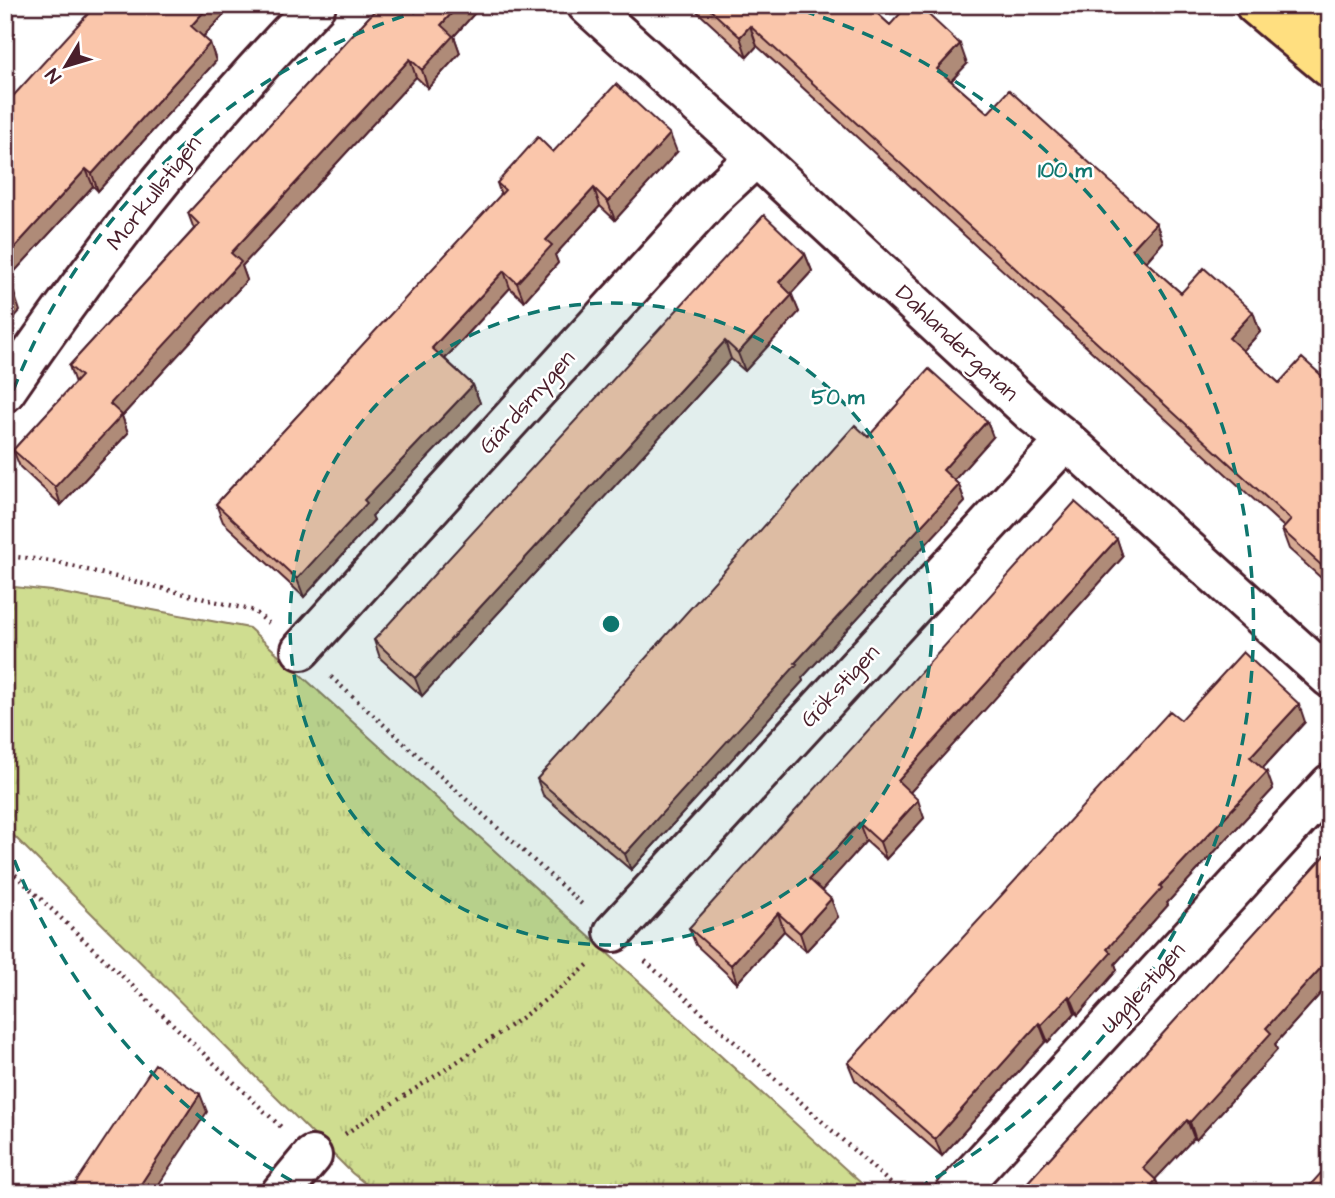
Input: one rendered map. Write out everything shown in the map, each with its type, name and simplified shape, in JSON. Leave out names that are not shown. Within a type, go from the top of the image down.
[{"type":"main road","points":[[1255,5],[1330,68]]},
{"type":"main road","points":[[1307,5],[1330,30]]},
{"type":"street","name":"Morkullstigen","points":[[5,392],[38,343],[163,181],[276,47],[316,5]]},
{"type":"street","name":"Dahlandergatan","points":[[587,5],[1032,412],[1330,678]]},
{"type":"street","name":"Gärdsmygen","points":[[301,650],[715,195],[756,157]]},
{"type":"street","name":"Gökstigen","points":[[614,932],[1066,440]]},
{"type":"street","name":"Ugglestigen","points":[[956,1193],[1330,784]]},
{"type":"street","points":[[281,1193],[312,1156]]},
{"type":"path","points":[[5,561],[17,557],[51,561],[254,611],[301,650],[900,1192]]},
{"type":"path","points":[[5,865],[351,1193]]},
{"type":"path","points":[[312,1156],[478,1046],[565,984],[593,959],[614,932]]},
{"type":"green space","points":[[5,586],[51,591],[249,628],[872,1193],[377,1193],[352,1173],[5,827]]},
{"type":"building","points":[[96,5],[210,5],[191,26],[210,43],[92,174],[86,169],[5,258],[5,105]]},
{"type":"building","points":[[380,5],[459,5],[441,25],[453,36],[422,70],[410,59],[231,253],[241,262],[110,404],[122,415],[55,487],[13,450],[81,376],[69,366],[199,224],[188,213]]},
{"type":"building","points":[[705,5],[868,5],[890,25],[908,5],[918,5],[960,44],[937,69],[988,113],[1009,90],[1156,223],[1132,249],[1181,293],[1204,268],[1253,312],[1229,338],[1279,383],[1302,358],[1330,383],[1330,427],[1321,437],[1330,445],[1330,573],[1282,530],[1291,520],[750,26],[740,37]]},
{"type":"building","points":[[616,84],[670,134],[608,202],[594,188],[546,240],[552,245],[517,283],[504,271],[432,348],[473,385],[364,500],[367,503],[297,579],[216,504],[505,190],[497,183],[538,137],[553,152]]},
{"type":"building","points":[[764,215],[805,254],[779,282],[792,295],[738,353],[725,341],[415,678],[374,640]]},
{"type":"building","points":[[5,285],[14,293],[5,303]]},
{"type":"building","points":[[929,369],[987,421],[943,470],[959,485],[795,663],[797,664],[625,854],[537,779],[855,425],[868,437]]},
{"type":"building","points":[[1075,502],[1117,539],[898,781],[918,800],[880,842],[859,823],[809,879],[831,899],[800,933],[778,913],[731,965],[689,928]]},
{"type":"building","points":[[1243,652],[1299,704],[1250,757],[1267,772],[1160,886],[1162,888],[1107,949],[1111,953],[1071,998],[1069,996],[1041,1025],[1039,1023],[935,1139],[848,1063],[1170,711],[1181,720]]},
{"type":"building","points":[[1330,850],[1330,958],[1266,1028],[1271,1033],[1190,1122],[1187,1120],[1143,1168],[1156,1180],[1145,1193],[1018,1193]]},
{"type":"building","points":[[155,1064],[200,1094],[135,1193],[69,1193]]},
{"type":"building","points":[[1330,1163],[1330,1193],[1303,1193]]}]
